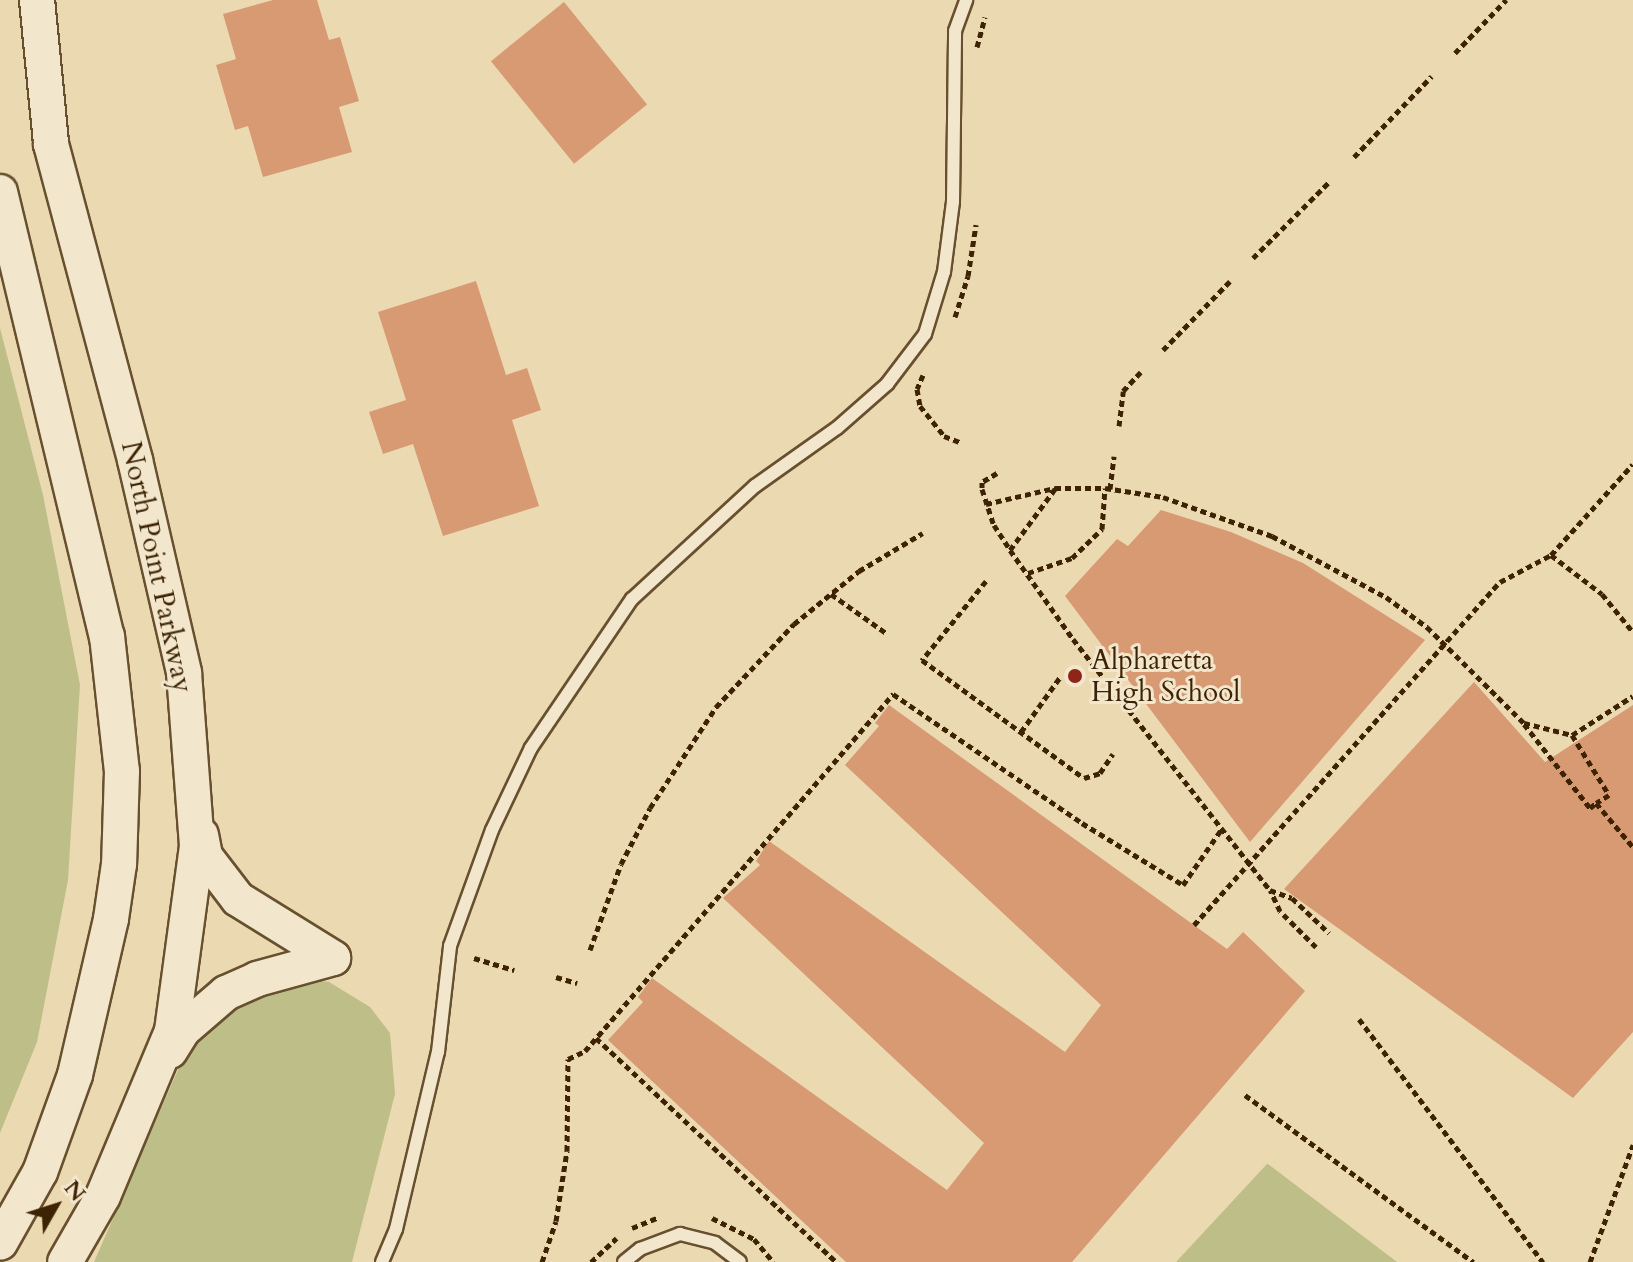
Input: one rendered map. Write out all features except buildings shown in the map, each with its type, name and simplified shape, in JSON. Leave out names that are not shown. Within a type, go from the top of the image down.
[{"type":"street","name":"North Point Parkway","points":[[37,0],[51,144],[135,460],[184,673],[197,846],[172,1031],[161,1064],[103,1196],[65,1262]]},
{"type":"street","points":[[0,192],[107,636],[122,771],[119,864],[105,959],[79,1060],[40,1172],[0,1243]]},
{"type":"street","points":[[161,1064],[183,1030],[226,993],[257,979],[333,958],[268,919],[221,883],[205,856],[194,803]]},
{"type":"lane","points":[[382,1262],[396,1229],[438,1052],[450,946],[492,830],[531,748],[632,599],[755,486],[837,428],[887,384],[925,334],[944,272],[953,202],[955,31],[966,0]]},
{"type":"lane","points":[[624,1262],[640,1249],[680,1234],[715,1243],[740,1262]]},
{"type":"path","points":[[1455,53],[1506,0]]},
{"type":"path","points":[[1354,157],[1432,76]]},
{"type":"path","points":[[1253,258],[1330,181]]},
{"type":"path","points":[[950,327],[968,276],[976,225]]},
{"type":"path","points":[[1163,350],[1230,281]]},
{"type":"path","points":[[929,367],[917,389],[920,406],[944,436],[962,443]]},
{"type":"path","points":[[1119,426],[1123,391],[1141,372]]},
{"type":"path","points":[[1028,573],[1072,558],[1102,529],[1114,456]]},
{"type":"path","points":[[1194,925],[1500,582],[1551,555],[1633,464]]},
{"type":"path","points":[[997,473],[982,482],[986,504],[1010,550],[1221,830],[1270,890],[1280,911],[1316,947]]},
{"type":"path","points":[[1010,550],[1055,488]]},
{"type":"path","points":[[986,504],[1055,488],[1108,488],[1210,511],[1329,562],[1386,597],[1444,645],[1524,723],[1590,808],[1609,795],[1572,735],[1524,723]]},
{"type":"path","points":[[590,950],[621,864],[681,756],[755,664],[831,594],[923,533]]},
{"type":"path","points":[[1551,555],[1602,594],[1633,632]]},
{"type":"path","points":[[986,581],[922,660],[1084,778],[1100,773],[1113,754]]},
{"type":"path","points":[[831,594],[886,633]]},
{"type":"path","points":[[1021,732],[1061,676]]},
{"type":"path","points":[[542,1262],[556,1221],[567,1151],[568,1059],[596,1038],[893,694],[1082,823],[1183,885],[1221,830]]},
{"type":"path","points":[[1572,735],[1633,696]]},
{"type":"path","points":[[1596,803],[1633,847]]},
{"type":"path","points":[[1270,890],[1292,898],[1329,933]]},
{"type":"path","points":[[474,958],[514,970]]},
{"type":"path","points":[[556,977],[577,983]]},
{"type":"path","points":[[1359,1019],[1543,1262]]},
{"type":"path","points":[[596,1038],[836,1262]]},
{"type":"path","points":[[1245,1095],[1473,1262]]},
{"type":"path","points":[[1590,1262],[1633,1145]]},
{"type":"green space","points":[[0,328],[43,495],[80,685],[68,880],[37,1042],[0,1133]]},
{"type":"green space","points":[[288,977],[329,982],[370,1007],[390,1033],[395,1094],[352,1262],[94,1262],[184,1056],[226,1001]]},
{"type":"green space","points":[[1268,1164],[1397,1262],[1176,1262]]},
{"type":"place","name":"Alpharetta High School","points":[[1075,676]]}]
